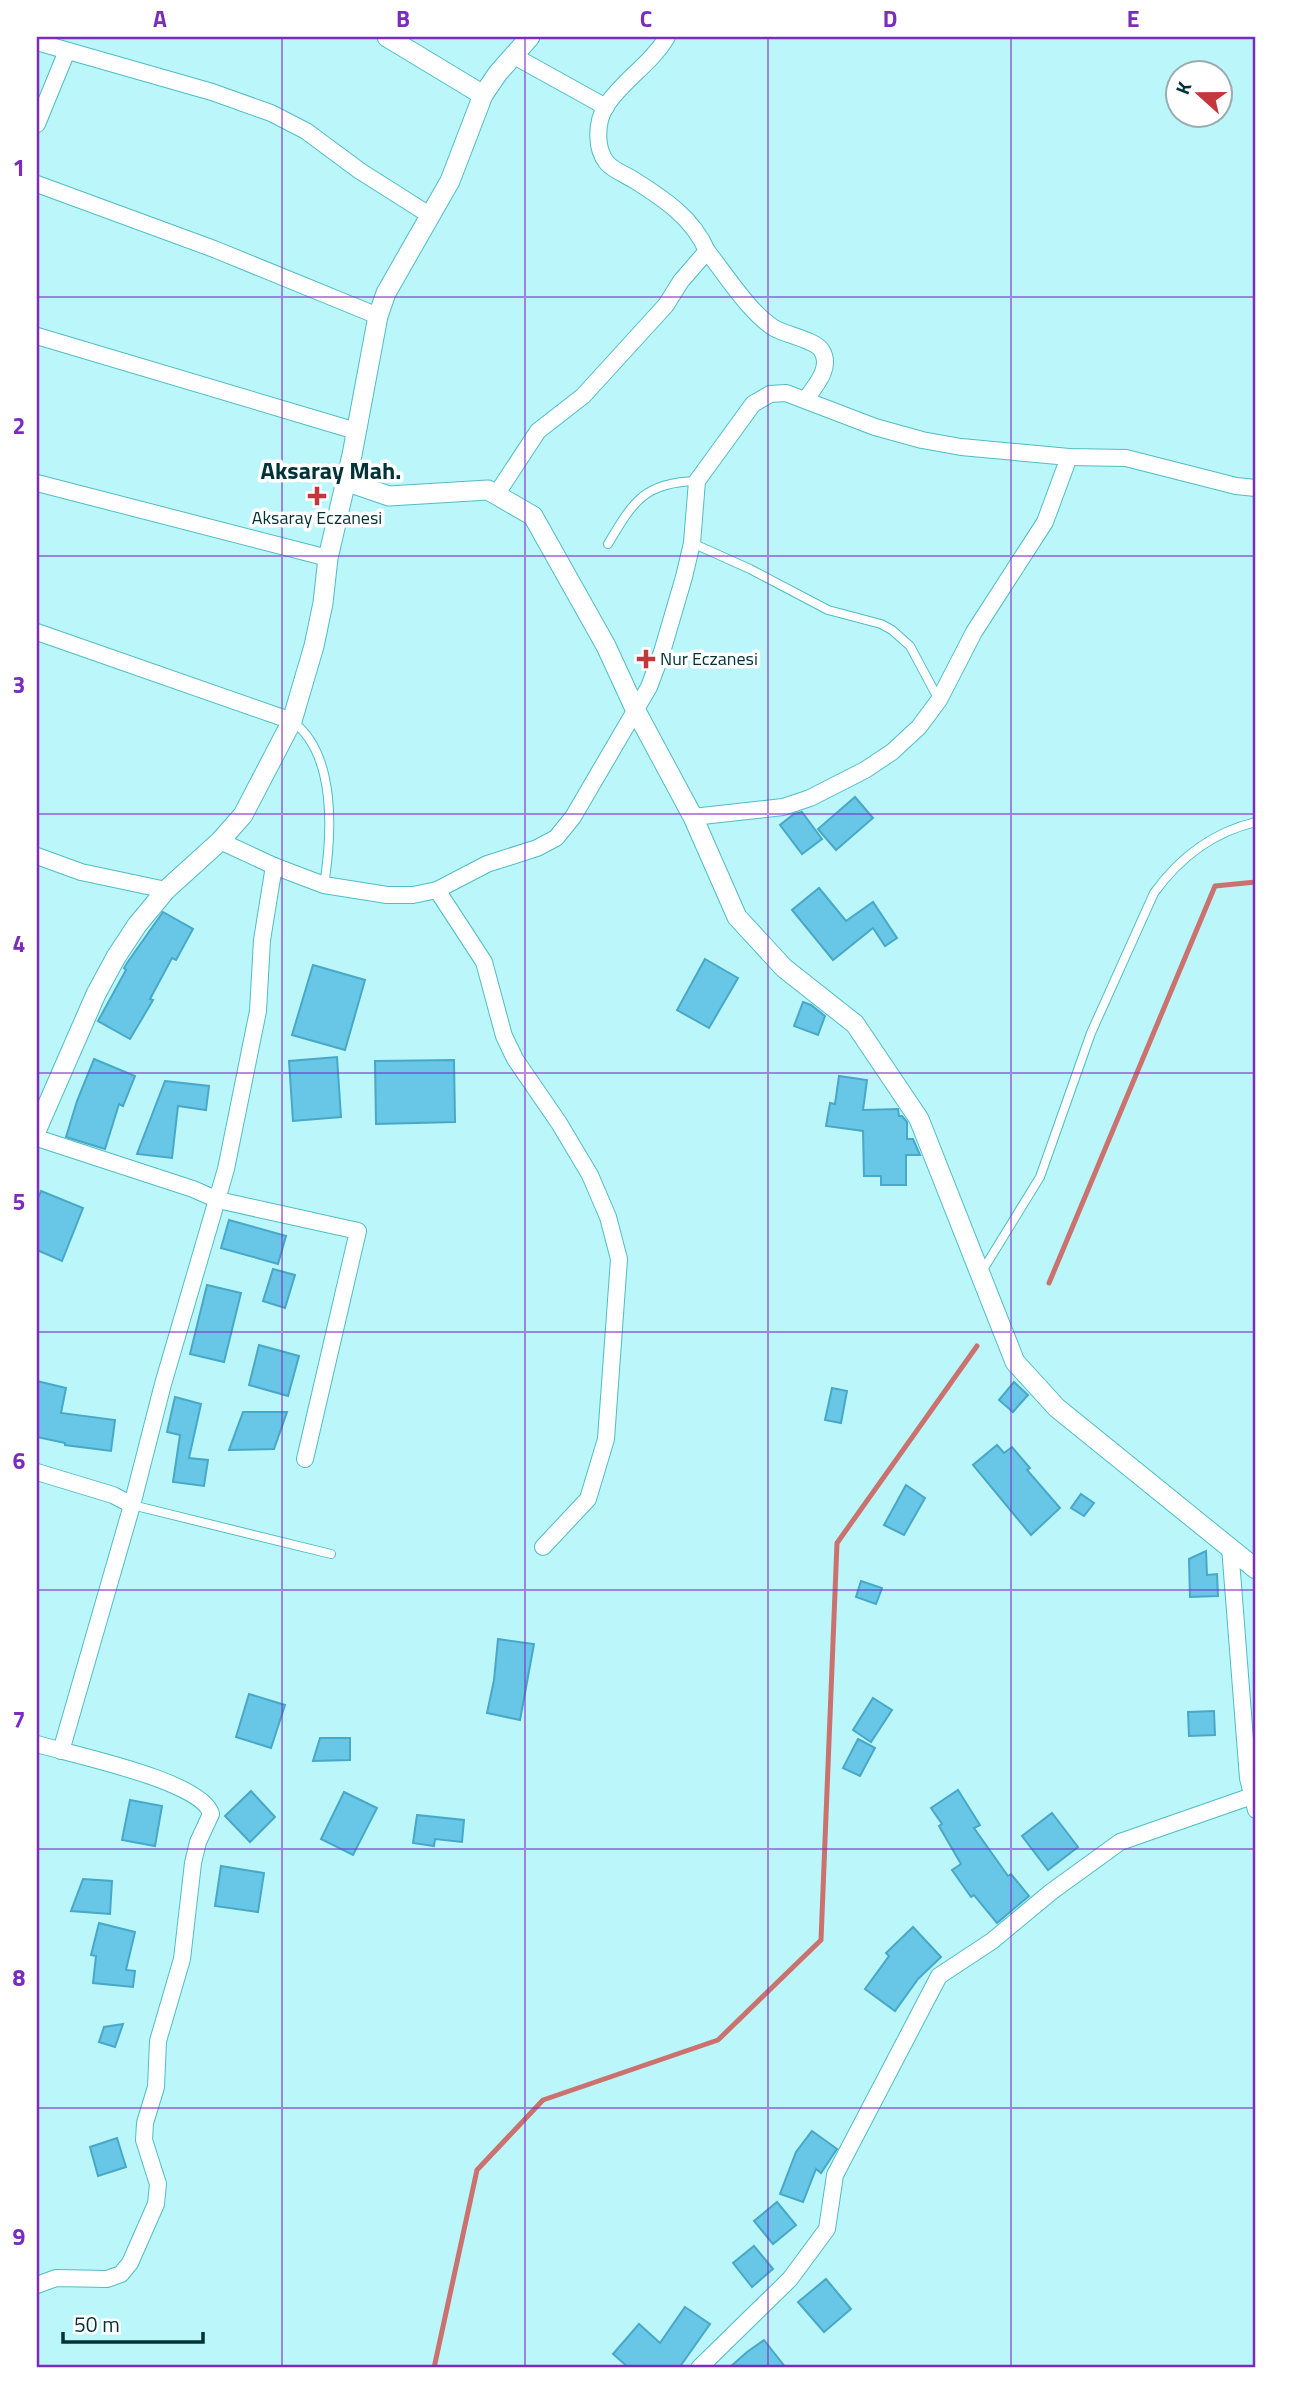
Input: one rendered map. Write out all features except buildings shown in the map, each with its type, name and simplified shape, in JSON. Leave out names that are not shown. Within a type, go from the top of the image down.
[{"type":"street","points":[[387,37],[483,95]]},
{"type":"street","points":[[305,1459],[358,1231],[218,1200],[37,1128],[96,994],[116,957],[166,890],[220,841],[243,815],[292,721],[314,646],[323,603],[328,558],[378,316],[386,293],[463,153],[483,95],[498,73],[530,37]]},
{"type":"street","points":[[667,37],[645,67],[606,107],[600,122],[600,148],[608,165],[661,197],[686,218],[700,236],[707,251],[762,319],[788,335],[821,348],[825,358],[824,371],[806,399]]},
{"type":"street","points":[[37,42],[212,92],[271,113],[306,131],[360,171],[430,216]]},
{"type":"street","points":[[37,124],[67,51]]},
{"type":"street","points":[[514,56],[606,107]]},
{"type":"street","points":[[37,184],[214,249],[378,316]]},
{"type":"street","points":[[496,495],[538,431],[583,396],[654,319],[707,251]]},
{"type":"street","points":[[37,336],[356,431]]},
{"type":"street","points":[[220,841],[324,885],[387,895],[414,895],[438,890],[487,864],[537,848],[556,838],[573,817],[649,687],[662,652],[692,543],[697,481],[752,404],[770,394],[786,393],[806,399],[875,427],[922,440],[961,447],[1069,457],[1126,458],[1236,486],[1256,488]]},
{"type":"street","points":[[693,817],[783,807],[810,798],[892,752],[919,727],[939,700],[974,632],[1045,522],[1069,457]]},
{"type":"street","points":[[345,481],[389,496],[488,490],[533,516],[606,646],[636,711],[693,817],[737,917],[784,968],[855,1024],[919,1119],[1015,1362],[1057,1408],[1256,1569]]},
{"type":"street","points":[[37,484],[328,558]]},
{"type":"street","points":[[37,632],[292,721]]},
{"type":"street","points":[[37,856],[81,872],[166,890]]},
{"type":"street","points":[[61,1751],[132,1505],[163,1384],[218,1200],[258,1011],[262,940],[274,866]]},
{"type":"street","points":[[438,890],[484,962],[504,1035],[515,1059],[559,1122],[590,1175],[608,1217],[619,1259],[606,1439],[588,1499],[543,1547]]},
{"type":"street","points":[[37,1472],[113,1495],[132,1505]]},
{"type":"street","points":[[699,2368],[790,2279],[827,2229],[835,2175],[939,1976],[992,1941],[1051,1892],[1120,1842],[1254,1803],[1248,1778],[1230,1548]]},
{"type":"street","points":[[37,1744],[156,1776],[206,1802],[211,1814],[198,1842],[193,1863],[182,1959],[158,2041],[156,2087],[145,2123],[144,2140],[158,2185],[156,2204],[130,2263],[121,2274],[107,2279],[56,2278],[37,2285]]},
{"type":"lane","points":[[608,544],[624,517],[648,492],[661,484],[697,481]]},
{"type":"lane","points":[[692,543],[750,569],[828,610],[881,624],[892,630],[910,646],[939,700]]},
{"type":"lane","points":[[292,721],[315,746],[324,777],[329,839],[324,885]]},
{"type":"lane","points":[[981,1274],[1040,1177],[1091,1033],[1154,893],[1166,876],[1196,849],[1229,830],[1256,822]]},
{"type":"lane","points":[[132,1505],[331,1554]]},
{"type":"waterway","points":[[1049,1283],[1215,886],[1256,882]]},
{"type":"waterway","points":[[434,2368],[477,2170],[543,2100],[718,2040],[821,1940],[837,1543],[977,1346]]},
{"type":"place","name":"Aksaray Eczanesi","points":[[317,496]]},
{"type":"place","name":"Nur Eczanesi","points":[[646,659]]},
{"type":"district","name":"Aksaray Mah.","points":[[331,471]]}]
